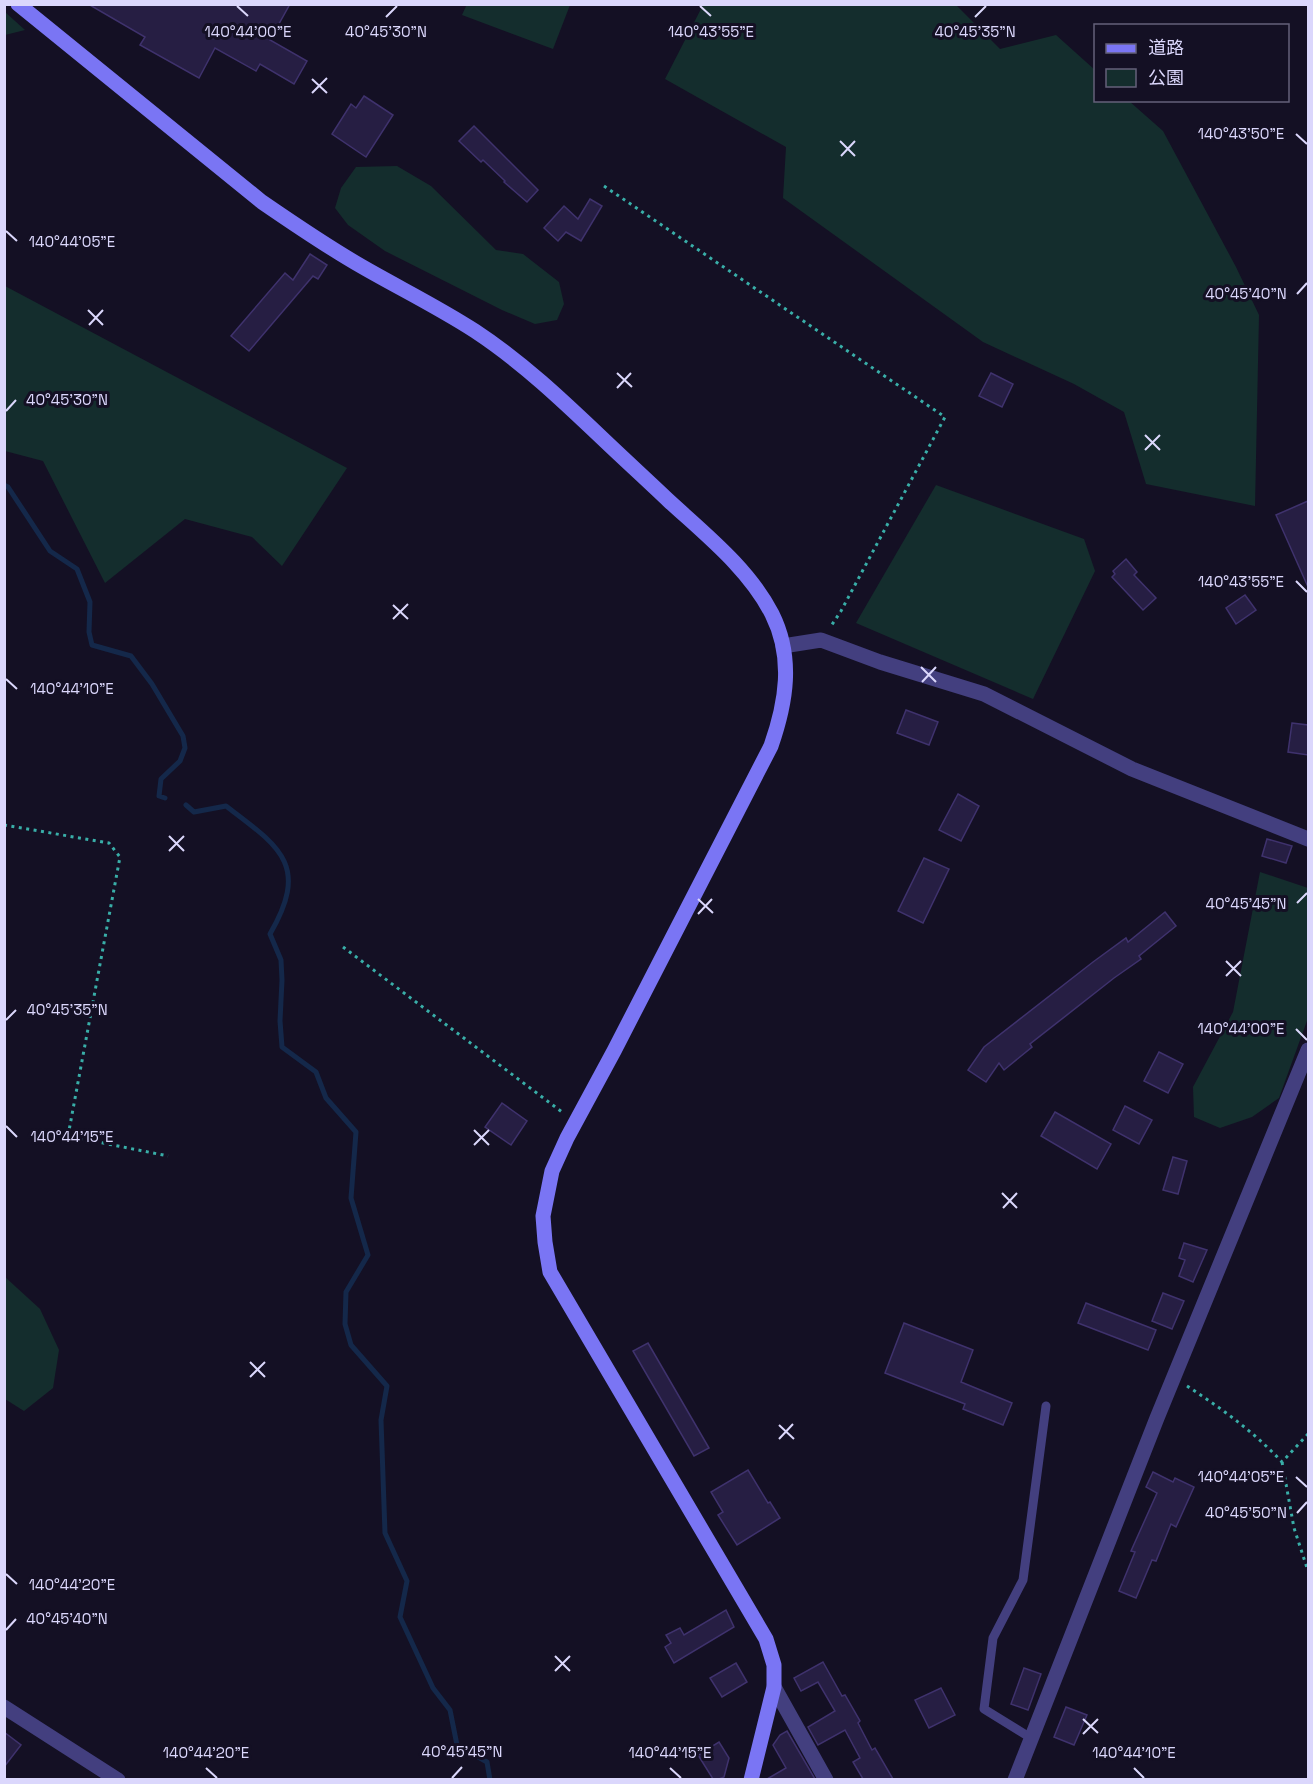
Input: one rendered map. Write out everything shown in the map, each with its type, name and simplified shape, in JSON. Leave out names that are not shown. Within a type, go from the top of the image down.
[{"type":"street","points":[[18,4],[262,201],[360,266],[475,331],[513,358],[544,384],[742,571],[773,615],[783,646],[785,698],[771,746],[552,1171],[543,1216],[550,1272],[766,1639],[774,1665],[774,1687],[751,1779]]},
{"type":"street","points":[[783,646],[821,640],[880,662],[984,694],[1132,769],[1308,839]]},
{"type":"street","points":[[1014,1779],[1173,1377],[1308,1050]]},
{"type":"street","points":[[774,1687],[826,1779]]},
{"type":"street","points":[[4,1707],[118,1779]]},
{"type":"lane","points":[[1031,1738],[984,1709],[993,1638],[1023,1580],[1046,1406]]},
{"type":"path","points":[[604,186],[945,417],[841,611],[821,640]]},
{"type":"path","points":[[4,825],[109,843],[120,857],[68,1136],[168,1156]]},
{"type":"path","points":[[343,947],[576,1122]]},
{"type":"path","points":[[1173,1377],[1216,1404],[1270,1448],[1282,1462],[1294,1528],[1308,1571]]},
{"type":"path","points":[[1282,1462],[1308,1434]]},
{"type":"green space","points":[[467,4],[570,5],[553,49],[462,15]]},
{"type":"green space","points":[[703,5],[956,5],[1000,49],[1056,35],[1094,69],[1094,102],[1130,102],[1163,131],[1236,267],[1259,315],[1255,506],[1146,484],[1124,412],[1074,384],[983,342],[783,198],[786,147],[665,79]]},
{"type":"green space","points":[[5,12],[25,30],[5,35]]},
{"type":"green space","points":[[397,166],[431,186],[496,250],[523,254],[559,282],[564,304],[557,320],[535,324],[502,310],[385,251],[348,225],[335,208],[341,188],[356,167]]},
{"type":"green space","points":[[5,286],[347,468],[282,566],[252,537],[185,519],[105,583],[43,461],[5,451]]},
{"type":"green space","points":[[936,485],[1084,539],[1095,571],[1033,699],[856,623]]},
{"type":"green space","points":[[1260,872],[1308,888],[1308,1018],[1279,1098],[1252,1117],[1220,1128],[1194,1117],[1193,1087],[1233,1012]]},
{"type":"green space","points":[[5,1277],[40,1309],[59,1350],[53,1388],[24,1411],[5,1399]]},
{"type":"building","points":[[88,4],[290,4],[270,40],[307,61],[294,84],[260,64],[256,71],[215,48],[199,78],[140,45],[145,37]]},
{"type":"building","points":[[364,96],[393,115],[366,157],[332,134],[351,104],[356,108]]},
{"type":"building","points":[[474,126],[538,190],[527,202],[483,160],[481,162],[459,141]]},
{"type":"building","points":[[590,199],[602,206],[581,241],[566,232],[558,241],[544,228],[564,206],[578,219]]},
{"type":"building","points":[[310,254],[327,265],[318,279],[313,276],[249,351],[231,336],[285,273],[293,280]]},
{"type":"building","points":[[991,373],[1013,384],[1002,407],[979,396]]},
{"type":"building","points":[[1308,501],[1308,587],[1276,515]]},
{"type":"building","points":[[1126,559],[1137,572],[1134,575],[1156,598],[1143,610],[1112,577],[1115,574],[1113,571]]},
{"type":"building","points":[[1245,595],[1256,610],[1236,624],[1226,608]]},
{"type":"building","points":[[906,710],[938,722],[929,745],[897,733]]},
{"type":"building","points":[[1292,723],[1308,725],[1308,755],[1288,752]]},
{"type":"building","points":[[958,794],[979,806],[961,841],[939,830]]},
{"type":"building","points":[[1267,839],[1292,846],[1286,863],[1262,856]]},
{"type":"building","points":[[924,858],[949,869],[923,923],[898,911]]},
{"type":"building","points":[[1165,912],[1176,926],[1139,956],[1141,959],[1030,1044],[1032,1047],[1004,1070],[999,1063],[986,1082],[968,1070],[984,1047],[1093,962],[1126,938],[1128,942]]},
{"type":"building","points":[[1159,1052],[1183,1064],[1168,1093],[1144,1081]]},
{"type":"building","points":[[502,1103],[527,1121],[511,1145],[485,1127]]},
{"type":"building","points":[[1125,1106],[1152,1120],[1139,1144],[1113,1130]]},
{"type":"building","points":[[1055,1112],[1111,1144],[1097,1169],[1041,1136]]},
{"type":"building","points":[[1173,1157],[1187,1161],[1178,1194],[1163,1190]]},
{"type":"building","points":[[1184,1243],[1207,1250],[1193,1282],[1179,1276],[1185,1260],[1179,1258]]},
{"type":"building","points":[[1163,1293],[1184,1301],[1172,1329],[1152,1321]]},
{"type":"building","points":[[1086,1303],[1156,1330],[1148,1350],[1078,1323]]},
{"type":"building","points":[[904,1323],[973,1350],[961,1382],[1012,1403],[1003,1425],[963,1409],[965,1404],[885,1373]]},
{"type":"building","points":[[648,1343],[709,1448],[694,1456],[633,1351]]},
{"type":"building","points":[[748,1470],[780,1518],[737,1545],[718,1515],[723,1512],[711,1492]]},
{"type":"building","points":[[1153,1472],[1173,1482],[1175,1478],[1194,1487],[1176,1527],[1171,1524],[1156,1561],[1152,1560],[1136,1598],[1119,1591],[1135,1552],[1131,1551],[1157,1493],[1146,1487]]},
{"type":"building","points":[[726,1610],[734,1627],[674,1663],[665,1647],[671,1643],[666,1635],[680,1628],[684,1635]]},
{"type":"building","points":[[823,1662],[842,1696],[845,1695],[860,1721],[858,1723],[872,1750],[875,1748],[893,1779],[863,1779],[853,1762],[860,1758],[845,1730],[818,1745],[808,1727],[835,1711],[818,1682],[801,1691],[794,1678]]},
{"type":"building","points":[[736,1663],[747,1682],[722,1697],[710,1678]]},
{"type":"building","points":[[1024,1668],[1041,1674],[1028,1710],[1011,1704]]},
{"type":"building","points":[[941,1688],[955,1715],[929,1728],[915,1700]]},
{"type":"building","points":[[1066,1707],[1087,1715],[1074,1745],[1054,1737]]},
{"type":"building","points":[[787,1731],[815,1779],[767,1779],[786,1768],[773,1745],[780,1735]]},
{"type":"building","points":[[4,1732],[21,1745],[4,1767]]},
{"type":"building","points":[[719,1742],[729,1758],[724,1777],[713,1779],[698,1755]]},
{"type":"waterway","points":[[4,485],[8,487],[50,551],[77,569],[90,602],[89,632],[92,645],[131,656],[152,684],[183,736],[185,748],[180,761],[161,779],[159,796],[165,798]]},
{"type":"waterway","points":[[186,805],[194,812],[226,806],[274,846],[288,874],[288,891],[282,910],[270,934],[281,960],[282,1047],[316,1072],[326,1098],[356,1132],[351,1198],[368,1255],[346,1292],[345,1324],[351,1345],[387,1386],[381,1420],[385,1533],[407,1581],[400,1617],[433,1688],[450,1710],[457,1745],[487,1762],[490,1780]]}]
